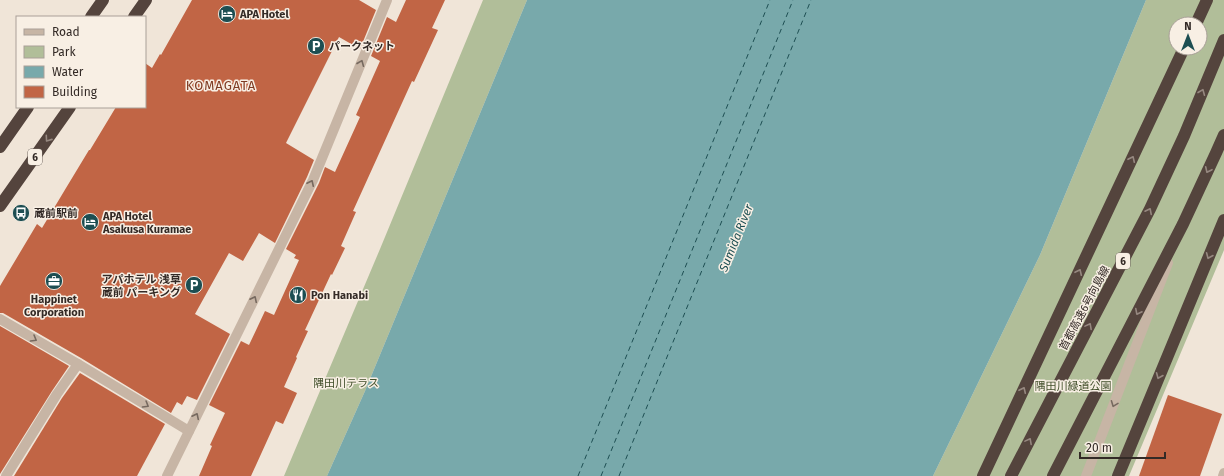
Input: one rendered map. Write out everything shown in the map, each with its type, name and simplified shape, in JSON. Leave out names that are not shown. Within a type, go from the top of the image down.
[{"type":"highway","points":[[92,16],[103,0]]},
{"type":"highway","points":[[135,16],[146,0]]},
{"type":"highway","points":[[1200,16],[1207,0]]},
{"type":"highway","name":"首都高速6号向島線","points":[[1011,476],[1150,209],[1184,136],[1224,40]]},
{"type":"highway","points":[[983,476],[1180,56]]},
{"type":"highway","points":[[0,147],[27,108]]},
{"type":"highway","name":"6","points":[[0,206],[69,108]]},
{"type":"highway","points":[[1053,476],[1183,224],[1224,134]]},
{"type":"highway","points":[[1118,476],[1224,220]]},
{"type":"street","points":[[167,476],[313,180],[387,0]]},
{"type":"street","points":[[1086,476],[1183,224]]},
{"type":"street","points":[[0,319],[189,431]]},
{"type":"street","points":[[6,476],[57,394],[78,364]]},
{"type":"green space","name":"隅田川テラス","points":[[483,0],[527,0],[365,391],[327,476],[284,476],[380,249]]},
{"type":"green space","name":"隅田川緑道公園","points":[[1146,0],[1224,0],[1224,250],[1129,476],[933,476],[1040,255]]},
{"type":"water","name":"Sumida River","points":[[527,0],[1146,0],[1040,255],[933,476],[327,476],[365,391]]},
{"type":"building","points":[[192,0],[359,0],[376,10],[360,49],[339,37],[286,143],[314,160],[275,243],[259,233],[243,261],[229,253],[195,314],[230,334],[197,400],[187,396],[182,405],[177,402],[171,413],[81,358],[3,313],[0,313],[0,286],[37,224],[42,228],[115,108],[146,108],[146,64],[152,68],[160,54],[161,55]]},
{"type":"building","points":[[406,0],[445,0],[432,28],[438,30],[414,82],[412,81],[353,211],[356,212],[341,246],[345,248],[305,330],[308,331],[284,387],[297,393],[283,424],[276,421],[251,476],[199,476],[212,446],[210,445],[225,413],[209,405],[241,341],[249,345],[265,311],[274,315],[299,260],[294,258],[296,255],[286,249],[319,183],[325,167],[335,172],[360,117],[356,115],[380,61],[371,56],[387,17],[396,22]]},
{"type":"building","points":[[0,326],[69,366],[0,474]]},
{"type":"building","points":[[80,373],[165,424],[137,476],[14,476],[62,398]]},
{"type":"building","points":[[1168,395],[1222,414],[1200,476],[1139,476]]},
{"type":"ferry route","points":[[578,476],[770,0]]},
{"type":"ferry route","points":[[601,476],[793,0]]},
{"type":"ferry route","points":[[619,476],[811,0]]},
{"type":"place","name":"APA Hotel","points":[[227,14]]},
{"type":"place","name":"パークネット","points":[[316,46]]},
{"type":"place","name":"蔵前駅前","points":[[21,213]]},
{"type":"place","name":"APA Hotel Asakusa Kuramae","points":[[90,222]]},
{"type":"place","name":"Happinet Corporation","points":[[54,281]]},
{"type":"place","name":"アパホテル 浅草 蔵前 パーキング","points":[[194,285]]},
{"type":"place","name":"Pon Hanabi","points":[[298,295]]},
{"type":"district","name":"KOMAGATA","points":[[221,85]]}]
